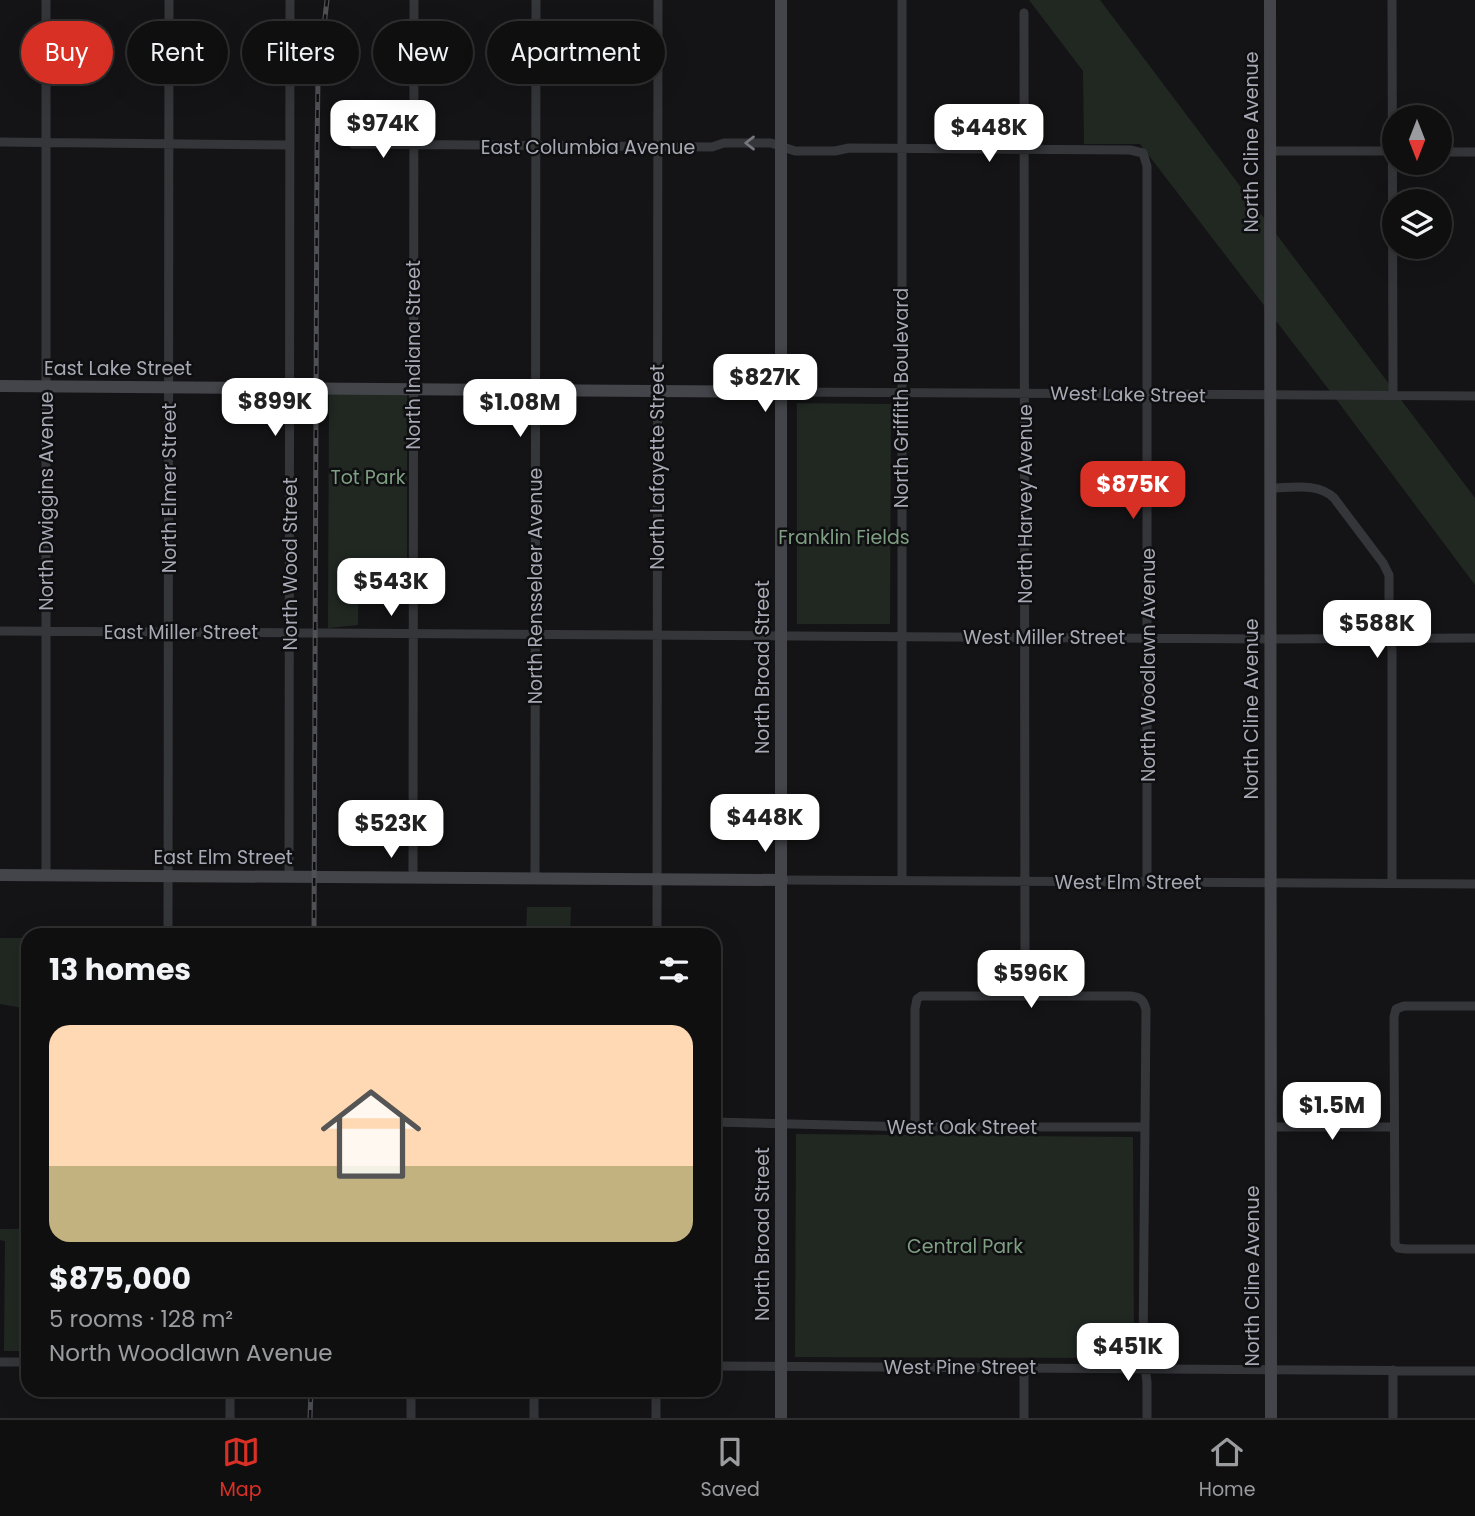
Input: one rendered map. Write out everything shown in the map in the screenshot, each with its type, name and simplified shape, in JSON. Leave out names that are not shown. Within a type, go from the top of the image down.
[{"type":"street","name":"North Dwiggins Avenue","points":[[46,0],[46,875]]},
{"type":"street","name":"North Elmer Street","points":[[168,928],[169,0]]},
{"type":"street","name":"North Wood Street","points":[[289,876],[290,0]]},
{"type":"street","name":"North Indiana Street","points":[[412,877],[414,0]]},
{"type":"street","name":"North Rensselaer Avenue","points":[[536,0],[536,878]]},
{"type":"street","name":"North Lafayette Street","points":[[657,928],[658,0]]},
{"type":"street","name":"North Broad Street","points":[[781,0],[781,1418]]},
{"type":"street","name":"North Griffith Boulevard","points":[[902,0],[902,880]]},
{"type":"street","name":"North Cline Avenue","points":[[1270,0],[1271,1418]]},
{"type":"street","points":[[1392,0],[1393,105]]},
{"type":"street","name":"North Harvey Avenue","points":[[1024,13],[1025,996]]},
{"type":"street","points":[[0,142],[290,145]]},
{"type":"street","name":"East Columbia Avenue","points":[[353,144],[712,147],[771,143],[795,151],[902,148],[1130,150],[1144,154]]},
{"type":"street","points":[[1270,151],[1382,151]]},
{"type":"street","points":[[1452,152],[1475,152]]},
{"type":"street","name":"North Woodlawn Avenue","points":[[1144,154],[1147,166],[1148,394],[1147,882]]},
{"type":"street","points":[[1393,175],[1393,395]]},
{"type":"street","name":"East Lake Street","points":[[0,386],[781,392]]},
{"type":"street","name":"West Lake Street","points":[[781,392],[1475,396]]},
{"type":"street","points":[[1270,488],[1319,489],[1334,498],[1388,571],[1392,883]]},
{"type":"street","name":"East Miller Street","points":[[0,631],[781,636]]},
{"type":"street","name":"West Miller Street","points":[[781,636],[1475,638]]},
{"type":"street","name":"East Elm Street","points":[[0,875],[782,880]]},
{"type":"street","name":"West Elm Street","points":[[782,880],[1475,884]]},
{"type":"street","points":[[915,1127],[917,999],[928,995],[1140,997],[1146,1010],[1144,1127],[1147,1418]]},
{"type":"street","points":[[1475,1006],[1404,1006],[1396,1009],[1394,1017],[1396,1246],[1406,1249],[1475,1250]]},
{"type":"street","name":"West Oak Street","points":[[721,1122],[915,1127],[1144,1127]]},
{"type":"street","points":[[1271,1127],[1394,1127]]},
{"type":"street","points":[[0,1362],[21,1362]]},
{"type":"street","name":"West Pine Street","points":[[721,1366],[1475,1371]]},
{"type":"street","points":[[1024,1368],[1024,1418]]},
{"type":"street","points":[[1393,1370],[1393,1418]]},
{"type":"street","points":[[230,1397],[230,1418]]},
{"type":"street","points":[[411,1397],[411,1418]]},
{"type":"street","points":[[534,1397],[534,1418]]},
{"type":"street","points":[[656,1397],[656,1418]]},
{"type":"green space","points":[[1029,0],[1100,0],[1475,498],[1475,585],[1140,144],[1084,144],[1083,71]]},
{"type":"green space","name":"Tot Park","points":[[329,394],[407,394],[407,559],[359,560],[358,625],[328,628]]},
{"type":"green space","name":"Franklin Fields","points":[[797,403],[891,404],[890,624],[797,624]]},
{"type":"green space","points":[[527,907],[571,907],[570,928],[526,928]]},
{"type":"green space","points":[[0,938],[21,938],[21,1008],[0,1004]]},
{"type":"green space","name":"Central Park","points":[[796,1134],[1133,1137],[1134,1358],[795,1357]]},
{"type":"green space","points":[[0,1229],[21,1229],[21,1351],[4,1351],[5,1241],[0,1240]]},
{"type":"railway","points":[[314,928],[317,149],[318,78],[327,0]]},
{"type":"railway","points":[[310,1418],[311,1397]]}]
